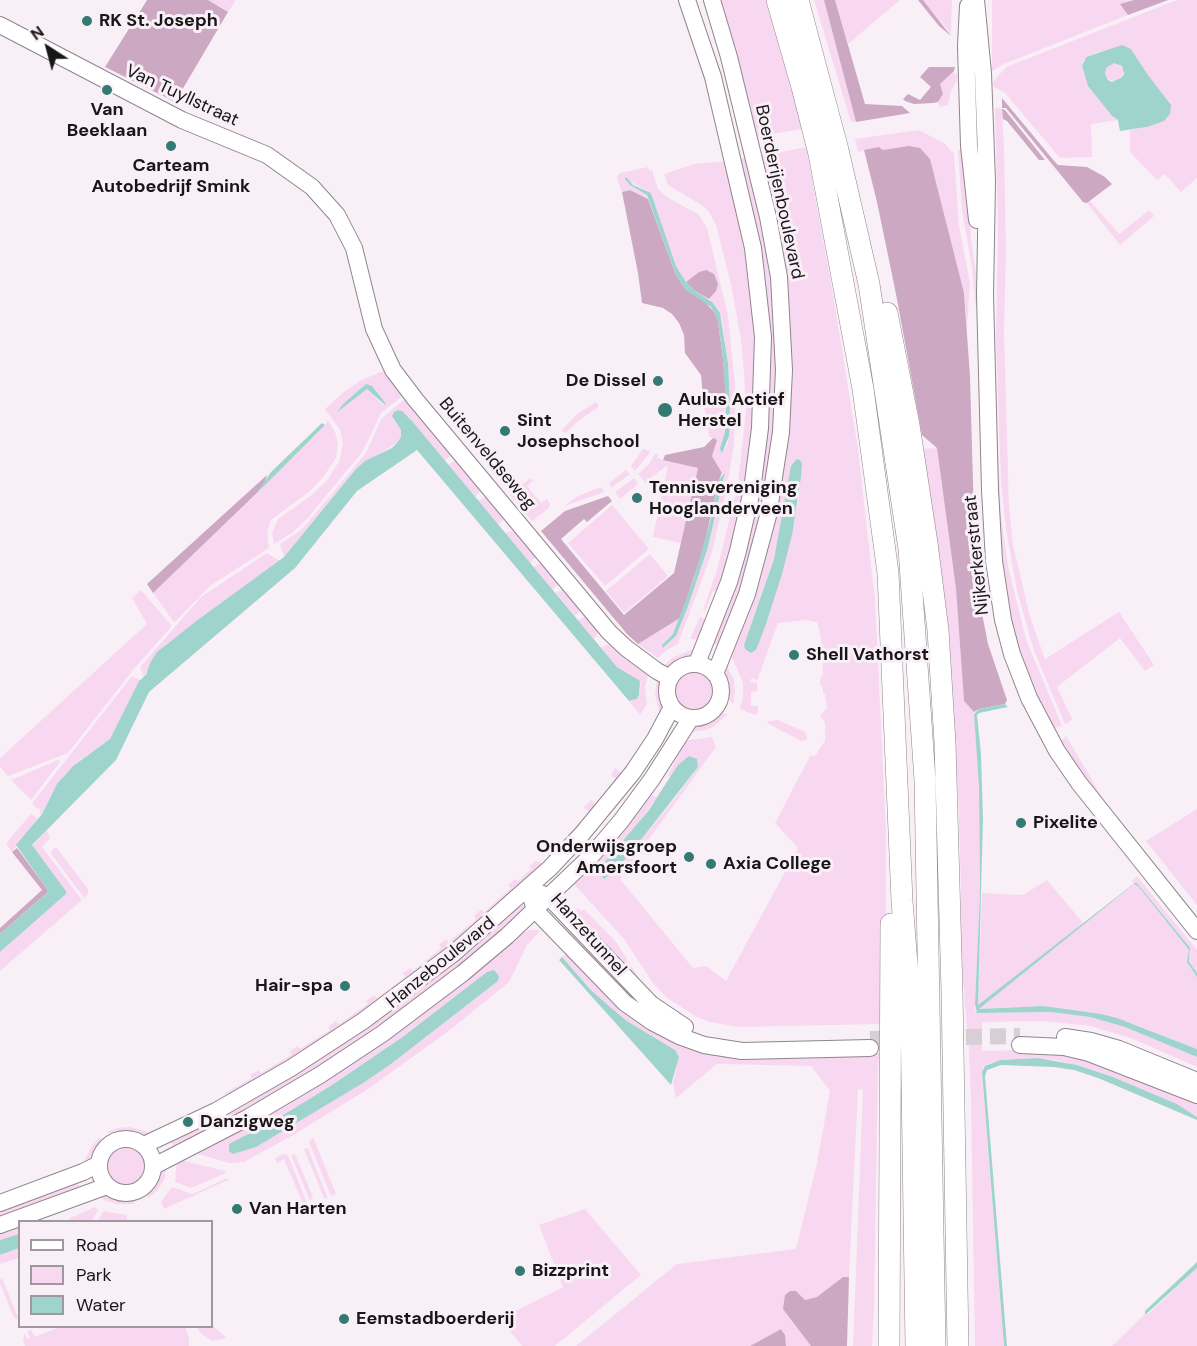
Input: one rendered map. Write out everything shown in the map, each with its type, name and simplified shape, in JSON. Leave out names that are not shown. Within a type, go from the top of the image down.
[{"type":"highway","points":[[777,0],[819,154],[863,389],[888,573],[902,901],[911,1015],[916,1346]]},
{"type":"highway","points":[[798,0],[822,84],[869,284],[909,549],[925,780],[934,1346]]},
{"type":"highway","points":[[822,84],[847,147],[887,312],[911,437],[938,630],[945,743],[951,956],[958,1346]]},
{"type":"highway","points":[[889,1346],[891,915],[902,901]]},
{"type":"highway","points":[[884,1346],[888,1311]]},
{"type":"main road","name":"Boerderijenboulevard","points":[[687,0],[713,77],[753,249],[760,297],[763,367],[761,418],[752,490],[738,551],[718,611],[697,663]]},
{"type":"main road","name":"Boerderijenboulevard","points":[[712,0],[768,217],[780,288],[784,349],[781,432],[773,490],[762,542],[738,619],[716,674]]},
{"type":"main road","name":"Nijkerkerstraat","points":[[968,0],[966,46],[969,146],[985,295]]},
{"type":"main road","name":"Nijkerkerstraat","points":[[976,0],[983,73],[987,181],[985,295],[988,454],[994,561],[1001,613],[1012,654],[1032,705],[1060,757],[1197,931]]},
{"type":"main road","name":"Van Tuyllstraat","points":[[0,25],[182,120],[267,155],[312,187],[337,215]]},
{"type":"main road","name":"Buitenveldseweg","points":[[337,215],[354,248],[374,329],[393,370],[609,632],[626,648],[670,678]]},
{"type":"main road","points":[[697,663],[705,665],[716,674],[721,686],[719,703],[706,715],[691,718],[672,707],[667,693],[670,678],[678,669],[697,663]]},
{"type":"main road","name":"Hanzeboulevard","points":[[144,1146],[242,1097],[363,1022],[454,952],[563,855],[612,799],[649,747],[672,707]]},
{"type":"main road","name":"Hanzeboulevard","points":[[154,1166],[249,1117],[320,1075],[382,1034],[463,973],[535,910],[593,854],[652,779],[691,718]]},
{"type":"main road","name":"Hanzetunnel","points":[[529,887],[549,897],[645,999],[681,1026],[709,1036],[740,1041],[870,1044],[742,1051],[704,1045],[679,1036],[652,1022],[625,1003],[535,910],[529,887]]},
{"type":"main road","points":[[1197,1081],[1119,1049],[1091,1041],[1066,1037],[1020,1040],[1089,1053],[1197,1095]]},
{"type":"main road","points":[[131,1139],[144,1146],[152,1157],[154,1166],[148,1182],[137,1191],[123,1193],[107,1186],[101,1177],[99,1164],[105,1150],[117,1141],[131,1139]]},
{"type":"main road","points":[[0,1203],[99,1164]]},
{"type":"main road","points":[[0,1225],[107,1186]]},
{"type":"green space","points":[[208,0],[236,0],[228,12]]},
{"type":"green space","points":[[714,0],[768,0],[802,129],[752,137]]},
{"type":"green space","points":[[814,0],[824,0],[856,122],[851,122]]},
{"type":"green space","points":[[835,0],[900,0],[848,44]]},
{"type":"green space","points":[[923,0],[952,0],[951,34]]},
{"type":"green space","points":[[992,0],[1134,0],[1120,4],[1128,15],[1004,64],[992,71]]},
{"type":"green space","points":[[1177,0],[1197,0],[1197,178],[1181,192],[1165,174],[1157,180],[1130,152],[1130,130],[1147,127],[1148,75],[1131,49],[1098,52],[1086,57],[1083,61],[1082,66],[1088,86],[1112,116],[1118,120],[1091,124],[1092,157],[1060,158],[1005,93],[994,87],[993,82],[1006,67]]},
{"type":"green space","points":[[1114,63],[1120,66],[1123,72],[1120,78],[1114,81],[1108,78],[1105,72],[1108,66]]},
{"type":"green space","points":[[954,71],[954,75],[957,73],[957,81],[951,91],[948,105],[939,107],[938,102],[943,94],[940,84]]},
{"type":"green space","points":[[995,108],[1002,109],[1004,147],[1006,253],[1004,333],[1009,506],[1013,545],[1030,617],[1045,659],[1119,612],[1154,665],[1145,671],[1120,638],[1057,687],[1072,719],[1065,724],[1034,651],[1017,591],[1006,530],[1001,483],[996,339],[998,224]]},
{"type":"green space","points":[[919,130],[944,143],[954,154],[959,226],[970,283],[967,328],[964,293],[883,150],[879,147],[858,152],[855,139]]},
{"type":"green space","points":[[806,147],[858,449],[875,600],[886,830],[886,935],[881,1024],[739,1027],[710,1022],[697,1017],[667,998],[653,983],[624,939],[571,881],[651,794],[656,797],[670,777],[668,775],[685,741],[689,740],[712,737],[716,747],[620,879],[693,968],[706,966],[726,981],[798,848],[775,823],[810,756],[815,756],[825,741],[825,723],[820,715],[827,708],[825,694],[820,684],[823,675],[821,637],[817,622],[806,620],[778,623],[757,681],[752,678],[750,681],[757,683],[757,691],[751,692],[751,706],[758,706],[758,713],[755,715],[740,709],[743,683],[731,655],[786,401],[760,156]],"holes":[[[802,464],[798,502],[782,574],[744,645],[774,559],[790,475]],[[697,759],[698,767],[676,797],[606,879],[631,833],[672,777]]]},
{"type":"green space","points":[[967,149],[977,309],[962,211],[958,150]]},
{"type":"green space","points":[[750,157],[766,218],[781,370],[759,541],[718,645],[709,642],[765,397],[737,159]]},
{"type":"green space","points":[[730,161],[757,296],[753,470],[718,592],[713,591],[705,611],[703,610],[717,570],[738,484],[746,410],[741,340],[731,284],[716,225],[710,213],[703,206],[668,185],[664,174],[694,164]]},
{"type":"green space","points":[[648,167],[649,171],[652,170],[658,189],[667,197],[699,215],[707,228],[728,315],[736,395],[734,444],[712,552],[678,644],[658,658],[638,644],[680,618],[673,634],[662,645],[664,648],[676,636],[708,547],[725,472],[722,473],[712,456],[713,438],[709,437],[703,397],[726,394],[725,432],[721,454],[728,443],[730,404],[728,363],[722,319],[709,299],[716,291],[706,270],[699,272],[686,282],[676,266],[651,193],[631,182],[632,187],[645,193],[648,199],[630,190],[622,192],[618,181],[617,177],[620,173]]},
{"type":"green space","points":[[994,193],[993,338],[1001,515],[1008,566],[1026,639],[1062,726],[1051,729],[1023,669],[1003,589],[990,338]]},
{"type":"green space","points":[[1090,201],[1119,234],[1149,210],[1154,216],[1120,245],[1087,203]]},
{"type":"green space","points":[[385,371],[404,395],[381,413],[363,451],[307,519],[293,532],[274,544],[272,533],[278,519],[313,494],[328,479],[340,460],[343,442],[340,430],[325,409],[345,391]],"holes":[[[366,384],[386,404],[383,405],[367,389],[335,413]]]},
{"type":"green space","points":[[407,397],[453,452],[445,461],[406,415],[393,418],[401,430],[401,437],[397,443],[356,469],[284,557],[280,544],[302,529],[309,521],[366,453],[381,419]]},
{"type":"green space","points":[[596,402],[599,407],[579,420],[566,433],[561,431],[577,414]]},
{"type":"green space","points":[[328,420],[338,443],[336,458],[310,491],[271,520],[267,532],[269,548],[210,586],[175,622],[173,621],[153,593],[258,493]]},
{"type":"green space","points":[[937,448],[956,589],[964,701],[974,712],[979,787],[980,892],[975,1009],[978,1013],[1051,1012],[1090,1017],[1125,1027],[1197,1057],[1197,1067],[1133,1039],[1090,1026],[1044,1021],[982,1022],[982,1051],[1018,1050],[1074,1056],[1197,1101],[1197,1117],[1177,1104],[1113,1077],[1056,1060],[1037,1058],[1000,1060],[983,1067],[1004,1346],[975,1346],[971,1101],[961,957],[958,791],[952,704],[922,449]]},
{"type":"green space","points":[[643,449],[650,451],[649,454],[635,471],[631,466]]},
{"type":"green space","points":[[655,454],[663,460],[698,467],[681,543],[653,537],[668,465],[645,482],[638,474],[649,464]]},
{"type":"green space","points":[[458,458],[483,488],[475,497],[448,465]]},
{"type":"green space","points":[[626,470],[630,474],[611,488],[609,483]]},
{"type":"green space","points":[[530,478],[533,481],[527,486],[541,503],[547,499],[550,504],[548,509],[532,521],[510,495]]},
{"type":"green space","points":[[634,478],[638,484],[620,499],[615,492]]},
{"type":"green space","points":[[601,487],[605,492],[564,506],[576,497]]},
{"type":"green space","points":[[488,495],[505,518],[498,525],[478,501]]},
{"type":"green space","points":[[612,505],[649,549],[605,586],[568,543]]},
{"type":"green space","points":[[516,532],[539,554],[530,563],[505,533]]},
{"type":"green space","points":[[267,553],[280,561],[165,645],[150,663],[144,678],[140,667],[201,597]]},
{"type":"green space","points":[[650,554],[668,576],[624,613],[606,591]]},
{"type":"green space","points":[[544,560],[561,581],[553,590],[534,567]]},
{"type":"green space","points":[[566,587],[583,608],[575,616],[556,593]]},
{"type":"green space","points":[[141,590],[172,626],[133,670],[68,753],[7,775],[0,767],[0,758],[147,624],[132,598]]},
{"type":"green space","points":[[589,614],[599,632],[594,639],[578,620]]},
{"type":"green space","points":[[700,617],[709,620],[699,640],[690,639]]},
{"type":"green space","points":[[612,642],[649,672],[645,687],[647,704],[640,715],[629,701],[637,699],[641,683],[617,667],[601,648]]},
{"type":"green space","points":[[695,650],[692,658],[671,667],[663,667],[672,658]]},
{"type":"green space","points":[[725,663],[734,679],[733,705],[727,696],[722,675]]},
{"type":"green space","points":[[694,669],[709,676],[716,691],[709,706],[694,713],[679,706],[672,691],[679,676]]},
{"type":"green space","points":[[132,676],[140,680],[110,739],[66,773],[41,815],[39,808],[37,809],[33,802]]},
{"type":"green space","points":[[657,678],[663,688],[666,707],[663,718],[655,695]]},
{"type":"green space","points":[[724,713],[728,714],[713,727],[690,732],[696,723]]},
{"type":"green space","points":[[778,720],[805,732],[806,740],[801,741],[767,723]]},
{"type":"green space","points":[[655,724],[658,727],[626,768]]},
{"type":"green space","points":[[1066,736],[1085,768],[1111,812],[1059,744]]},
{"type":"green space","points":[[58,760],[60,762],[31,800],[11,780]]},
{"type":"green space","points":[[615,768],[622,773],[601,799],[616,779],[611,775]]},
{"type":"green space","points":[[591,800],[596,805],[552,860],[546,853],[549,851],[552,853],[589,812],[584,807]]},
{"type":"green space","points":[[1197,809],[1197,905],[1146,841]]},
{"type":"green space","points":[[31,814],[37,818],[35,823],[12,852],[7,842]]},
{"type":"green space","points":[[47,830],[50,838],[42,847],[82,900],[0,971],[0,952],[66,894],[32,846]]},
{"type":"green space","points":[[56,847],[88,889],[88,894],[84,898],[50,852]]},
{"type":"green space","points":[[536,861],[545,867],[373,1011],[227,1097],[225,1093],[252,1078],[250,1075],[259,1070],[261,1073],[291,1055],[290,1051],[298,1046],[300,1049],[330,1030],[328,1027],[336,1021],[339,1024],[368,1004],[366,1001],[374,995],[377,998],[405,977],[403,973],[411,968],[413,971],[441,948],[439,945],[446,939],[449,942],[476,919],[474,916],[481,909],[484,912],[511,888],[508,885],[515,879],[518,881],[531,869],[529,866]]},
{"type":"green space","points":[[1137,876],[1197,950],[1197,973],[1189,962],[1191,951],[1136,882],[1133,883],[1132,881]]},
{"type":"green space","points":[[1047,880],[1083,923],[1040,959],[1134,884],[1138,886],[1189,951],[1187,962],[1197,977],[1197,1049],[1136,1025],[1043,1006],[979,1009],[1034,964],[978,1005],[982,893],[1023,895]]},
{"type":"green space","points":[[522,904],[527,909],[381,1031],[176,1152],[169,1138],[205,1120]]},
{"type":"green space","points":[[578,908],[582,911],[584,909],[617,943],[642,983],[658,1002],[693,1027],[670,1015],[654,1001],[572,914]]},
{"type":"green space","points":[[564,921],[638,999],[639,1006],[558,926]]},
{"type":"green space","points":[[529,930],[541,930],[527,945],[509,982],[450,1030],[368,1089],[244,1162],[229,1163],[191,1152],[438,1003],[521,934]],"holes":[[[498,981],[391,1064],[229,1144],[275,1120],[404,1036]]]},
{"type":"green space","points":[[567,953],[685,1042],[862,1054],[880,1053],[872,1346],[853,1346],[863,1090],[858,1089],[849,1277],[843,1277],[818,1297],[805,1300],[796,1292],[806,1339],[811,1346],[786,1346],[785,1335],[781,1329],[750,1346],[576,1346],[677,1264],[796,1249],[817,1163],[830,1091],[811,1066],[717,1064],[676,1098],[673,1083],[679,1057],[675,1050],[627,1021],[602,1001],[562,957]]},
{"type":"green space","points":[[130,1127],[151,1133],[143,1139],[133,1135],[114,1135],[106,1132],[118,1128]]},
{"type":"green space","points":[[100,1137],[100,1147],[94,1160],[85,1168],[85,1160],[90,1149]]},
{"type":"green space","points":[[313,1137],[336,1194],[331,1196],[309,1142]]},
{"type":"green space","points":[[126,1144],[141,1151],[148,1166],[141,1181],[126,1188],[111,1181],[104,1166],[111,1151]]},
{"type":"green space","points":[[308,1148],[328,1199],[324,1198],[304,1149]]},
{"type":"green space","points":[[284,1154],[288,1155],[307,1203],[303,1204],[284,1159],[277,1163],[275,1158]]},
{"type":"green space","points":[[295,1154],[313,1197],[310,1201],[291,1155]]},
{"type":"green space","points":[[177,1159],[226,1173],[191,1188],[175,1182]]},
{"type":"green space","points":[[167,1162],[165,1178],[157,1191],[147,1199],[157,1174]]},
{"type":"green space","points":[[227,1178],[228,1180],[164,1209],[161,1202],[172,1187],[193,1194]]},
{"type":"green space","points":[[76,1179],[82,1193],[0,1222],[0,1206]]},
{"type":"green space","points":[[108,1192],[135,1204],[117,1204],[104,1200],[96,1193]]},
{"type":"green space","points":[[95,1207],[98,1210],[93,1220],[69,1220]]},
{"type":"green space","points":[[585,1209],[641,1275],[555,1346],[522,1346],[500,1319],[563,1287],[539,1225]]},
{"type":"green space","points":[[104,1211],[126,1215],[128,1220],[98,1220]]},
{"type":"green space","points":[[18,1226],[18,1234],[0,1240],[0,1230]]},
{"type":"green space","points":[[18,1248],[18,1258],[0,1264],[0,1255]]},
{"type":"green space","points":[[1197,1268],[1197,1346],[1112,1346],[1145,1314],[1147,1315]]},
{"type":"green space","points":[[2,1278],[18,1320],[14,1318],[0,1279]]},
{"type":"green space","points":[[213,1323],[214,1327],[227,1338],[213,1341],[201,1334],[198,1328],[213,1328]]},
{"type":"green space","points":[[58,1328],[186,1328],[189,1346],[25,1346],[24,1333],[27,1339],[30,1338],[27,1331],[31,1330],[35,1337]]},
{"type":"shaded area","points":[[147,0],[208,0],[228,12],[175,102],[105,67]]},
{"type":"shaded area","points":[[824,0],[835,0],[865,104],[902,106],[910,113],[856,122]]},
{"type":"shaded area","points":[[918,0],[923,0],[951,36],[939,26]]},
{"type":"shaded area","points":[[1134,0],[1168,0],[1128,15],[1120,4]]},
{"type":"shaded area","points":[[929,67],[955,67],[954,71],[940,84],[943,94],[938,102],[914,104],[905,101],[903,99],[908,94],[920,100],[931,87],[920,77]]},
{"type":"shaded area","points":[[1002,98],[1058,165],[1087,167],[1105,177],[1112,184],[1087,203],[1083,202],[1006,108],[1002,108]]},
{"type":"shaded area","points":[[1002,109],[1045,160],[1039,160],[1003,119]]},
{"type":"shaded area","points":[[909,146],[920,148],[930,159],[964,293],[970,376],[978,593],[988,644],[1007,700],[1005,704],[974,712],[964,701],[956,589],[937,448],[922,435],[896,294],[864,150]]},
{"type":"shaded area","points":[[630,190],[648,199],[676,275],[686,290],[705,302],[715,313],[718,321],[726,394],[703,397],[701,375],[685,353],[684,335],[679,323],[663,308],[642,303],[622,192]]},
{"type":"shaded area","points":[[706,270],[714,274],[718,284],[716,291],[709,299],[695,291],[686,282],[699,272]]},
{"type":"shaded area","points":[[713,438],[717,440],[712,456],[722,473],[703,550],[680,618],[638,644],[627,634],[541,531],[565,511],[608,496],[612,501],[587,522],[584,519],[561,539],[624,615],[674,573],[698,468],[663,460],[665,455],[704,447]]},
{"type":"shaded area","points":[[267,475],[257,493],[153,593],[147,584]]},
{"type":"shaded area","points":[[17,848],[48,892],[0,934],[0,928],[42,890],[12,852]]},
{"type":"shaded area","points":[[843,1277],[849,1277],[847,1346],[811,1346],[783,1309],[785,1295],[790,1291],[796,1291],[805,1300],[817,1297]]},
{"type":"shaded area","points":[[781,1329],[785,1335],[786,1346],[750,1346]]},
{"type":"water","points":[[1122,45],[1131,49],[1171,105],[1170,114],[1164,121],[1147,127],[1120,131],[1118,120],[1112,116],[1088,86],[1082,66],[1086,57]],"holes":[[[1114,63],[1122,66],[1124,74],[1121,78],[1112,82],[1108,80],[1105,74],[1106,68]]]},
{"type":"water","points":[[626,177],[633,185],[651,193],[676,266],[686,282],[712,302],[720,313],[728,363],[730,404],[729,436],[722,454],[720,448],[725,432],[726,406],[718,321],[711,307],[686,290],[676,275],[647,195],[630,185]]},
{"type":"water","points":[[366,384],[372,386],[385,405],[367,389],[336,413],[343,404]]},
{"type":"water","points":[[398,410],[412,421],[617,667],[640,681],[637,699],[629,701],[417,450],[357,491],[295,568],[149,692],[116,760],[32,845],[66,894],[0,952],[0,934],[48,892],[16,845],[42,814],[57,784],[73,766],[110,739],[139,681],[146,675],[157,652],[284,557],[356,469],[365,461],[392,448],[397,443],[401,437],[401,430],[392,416]]},
{"type":"water","points":[[322,423],[325,425],[257,493],[271,472]]},
{"type":"water","points":[[797,459],[802,464],[792,535],[765,627],[756,650],[751,653],[745,649],[744,645],[774,559],[791,466]]},
{"type":"water","points":[[725,472],[708,547],[688,606],[676,636],[663,648],[662,645],[673,634],[694,578],[719,480]]},
{"type":"water","points":[[1005,704],[1008,707],[977,715],[983,819],[978,1005],[1136,882],[1190,948],[1189,962],[1197,973],[1197,977],[1187,962],[1189,950],[1134,884],[979,1009],[1043,1006],[1101,1014],[1197,1049],[1197,1057],[1125,1027],[1090,1017],[1051,1012],[977,1013],[975,1004],[980,892],[979,787],[974,714],[979,709]]},
{"type":"water","points":[[689,756],[697,759],[698,767],[636,846],[615,871],[604,879],[598,870],[649,810],[678,765]]},
{"type":"water","points":[[562,957],[591,990],[627,1021],[675,1050],[679,1057],[671,1085],[559,960]]},
{"type":"water","points":[[494,970],[499,976],[498,981],[391,1064],[256,1147],[233,1154],[229,1151],[229,1144],[275,1120],[332,1085],[404,1036],[487,972]]},
{"type":"water","points":[[1038,1058],[1077,1065],[1113,1077],[1177,1104],[1197,1117],[1197,1120],[1074,1070],[1001,1065],[987,1070],[985,1076],[1007,1346],[1004,1346],[982,1072],[985,1066],[1000,1060]]},
{"type":"water","points":[[18,1234],[18,1248],[0,1255],[0,1240]]},
{"type":"water","points":[[1197,1262],[1197,1268],[1145,1315],[1145,1311]]},
{"type":"tunnel","points":[[870,1039],[1020,1036]]},
{"type":"place","name":"RK St. Joseph","points":[[87,21]]},
{"type":"place","name":"Van Beeklaan","points":[[107,90]]},
{"type":"place","name":"Carteam Autobedrijf Smink","points":[[171,146]]},
{"type":"place","name":"De Dissel","points":[[658,381]]},
{"type":"place","name":"Aulus Actief Herstel","points":[[665,410]]},
{"type":"place","name":"Sint Josephschool","points":[[505,431]]},
{"type":"place","name":"Tennisvereniging Hooglanderveen","points":[[637,498]]},
{"type":"place","name":"Shell Vathorst","points":[[794,655]]},
{"type":"place","name":"Pixelite","points":[[1021,823]]},
{"type":"place","name":"Onderwijsgroep Amersfoort","points":[[689,857]]},
{"type":"place","name":"Axia College","points":[[711,864]]},
{"type":"place","name":"Hair-spa","points":[[345,986]]},
{"type":"place","name":"Danzigweg","points":[[188,1122]]},
{"type":"place","name":"Van Harten","points":[[237,1209]]},
{"type":"place","name":"Bizzprint","points":[[520,1271]]},
{"type":"place","name":"Eemstadboerderij","points":[[344,1319]]}]
